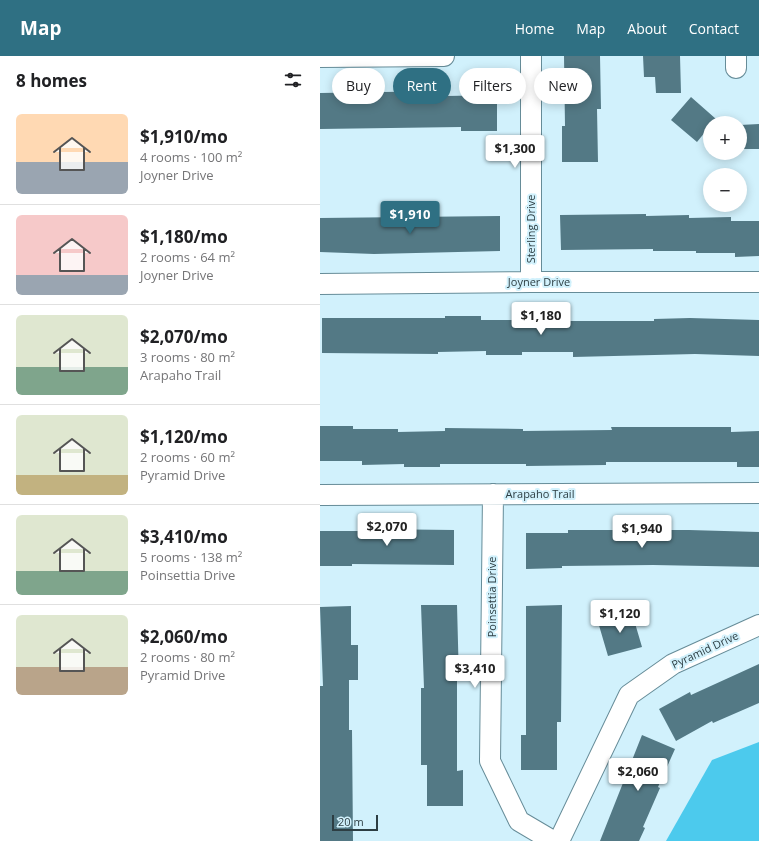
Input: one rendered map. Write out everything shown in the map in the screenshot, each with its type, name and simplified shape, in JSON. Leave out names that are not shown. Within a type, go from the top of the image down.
[{"type":"street","points":[[320,57],[444,56]]},
{"type":"street","name":"Sterling Drive","points":[[531,56],[531,282]]},
{"type":"street","name":"Joyner Drive","points":[[320,284],[759,282]]},
{"type":"street","name":"Arapaho Trail","points":[[320,495],[759,493]]},
{"type":"street","name":"Poinsettia Drive","points":[[492,494],[490,761],[519,821],[554,841]]},
{"type":"street","name":"Pyramid Drive","points":[[559,841],[629,695],[673,664],[759,625]]},
{"type":"shaded area","points":[[759,742],[759,841],[666,841],[712,760]]},
{"type":"building","points":[[564,56],[600,56],[601,109],[597,109],[598,162],[562,162],[562,126],[565,126],[565,104],[592,104],[592,68],[564,68]]},
{"type":"building","points":[[643,56],[680,56],[681,93],[656,93],[655,77],[644,77]]},
{"type":"building","points":[[385,92],[393,92],[393,104],[451,104],[451,96],[459,96],[459,104],[497,104],[497,131],[461,131],[461,127],[320,129],[320,93],[332,93],[332,104],[385,104]]},
{"type":"building","points":[[691,97],[713,116],[703,116],[703,135],[697,142],[671,120]]},
{"type":"building","points":[[759,124],[759,149],[747,149],[747,125]]},
{"type":"building","points":[[646,214],[646,216],[689,215],[689,218],[731,217],[731,221],[759,221],[759,256],[735,257],[735,253],[653,251],[653,249],[561,250],[560,215]]},
{"type":"building","points":[[500,216],[500,251],[374,254],[320,252],[320,218]]},
{"type":"building","points":[[445,316],[481,316],[481,320],[527,320],[527,317],[563,317],[563,321],[654,321],[654,319],[690,318],[759,320],[759,356],[695,354],[573,357],[573,352],[522,352],[522,355],[486,355],[486,351],[438,352],[438,354],[322,353],[322,318],[445,318]]},
{"type":"building","points":[[320,426],[353,426],[353,429],[398,429],[398,432],[445,431],[445,428],[523,429],[523,431],[612,430],[611,427],[731,427],[731,432],[759,431],[759,467],[737,467],[737,462],[606,462],[606,465],[526,466],[526,464],[440,464],[440,467],[404,467],[404,464],[362,465],[362,461],[320,461]]},
{"type":"building","points":[[369,529],[454,530],[454,565],[352,564],[352,566],[320,566],[320,531],[369,531]]},
{"type":"building","points":[[568,530],[689,530],[759,532],[759,567],[653,565],[562,566],[562,568],[526,569],[526,533],[568,533]]},
{"type":"building","points":[[421,605],[457,605],[459,681],[457,681],[457,771],[463,770],[463,806],[427,806],[427,765],[421,765],[421,688],[424,688]]},
{"type":"building","points":[[562,605],[561,722],[557,722],[557,770],[521,770],[521,735],[526,735],[526,606]]},
{"type":"building","points":[[351,606],[351,645],[358,645],[358,680],[349,680],[349,730],[352,730],[353,841],[320,841],[320,686],[323,686],[320,607]]},
{"type":"building","points":[[632,613],[642,647],[608,656],[598,622]]},
{"type":"building","points":[[759,664],[759,703],[713,723],[712,721],[676,741],[659,709],[690,692],[691,695]]},
{"type":"building","points":[[642,735],[675,749],[658,787],[660,788],[643,827],[645,828],[639,841],[600,841]]}]
